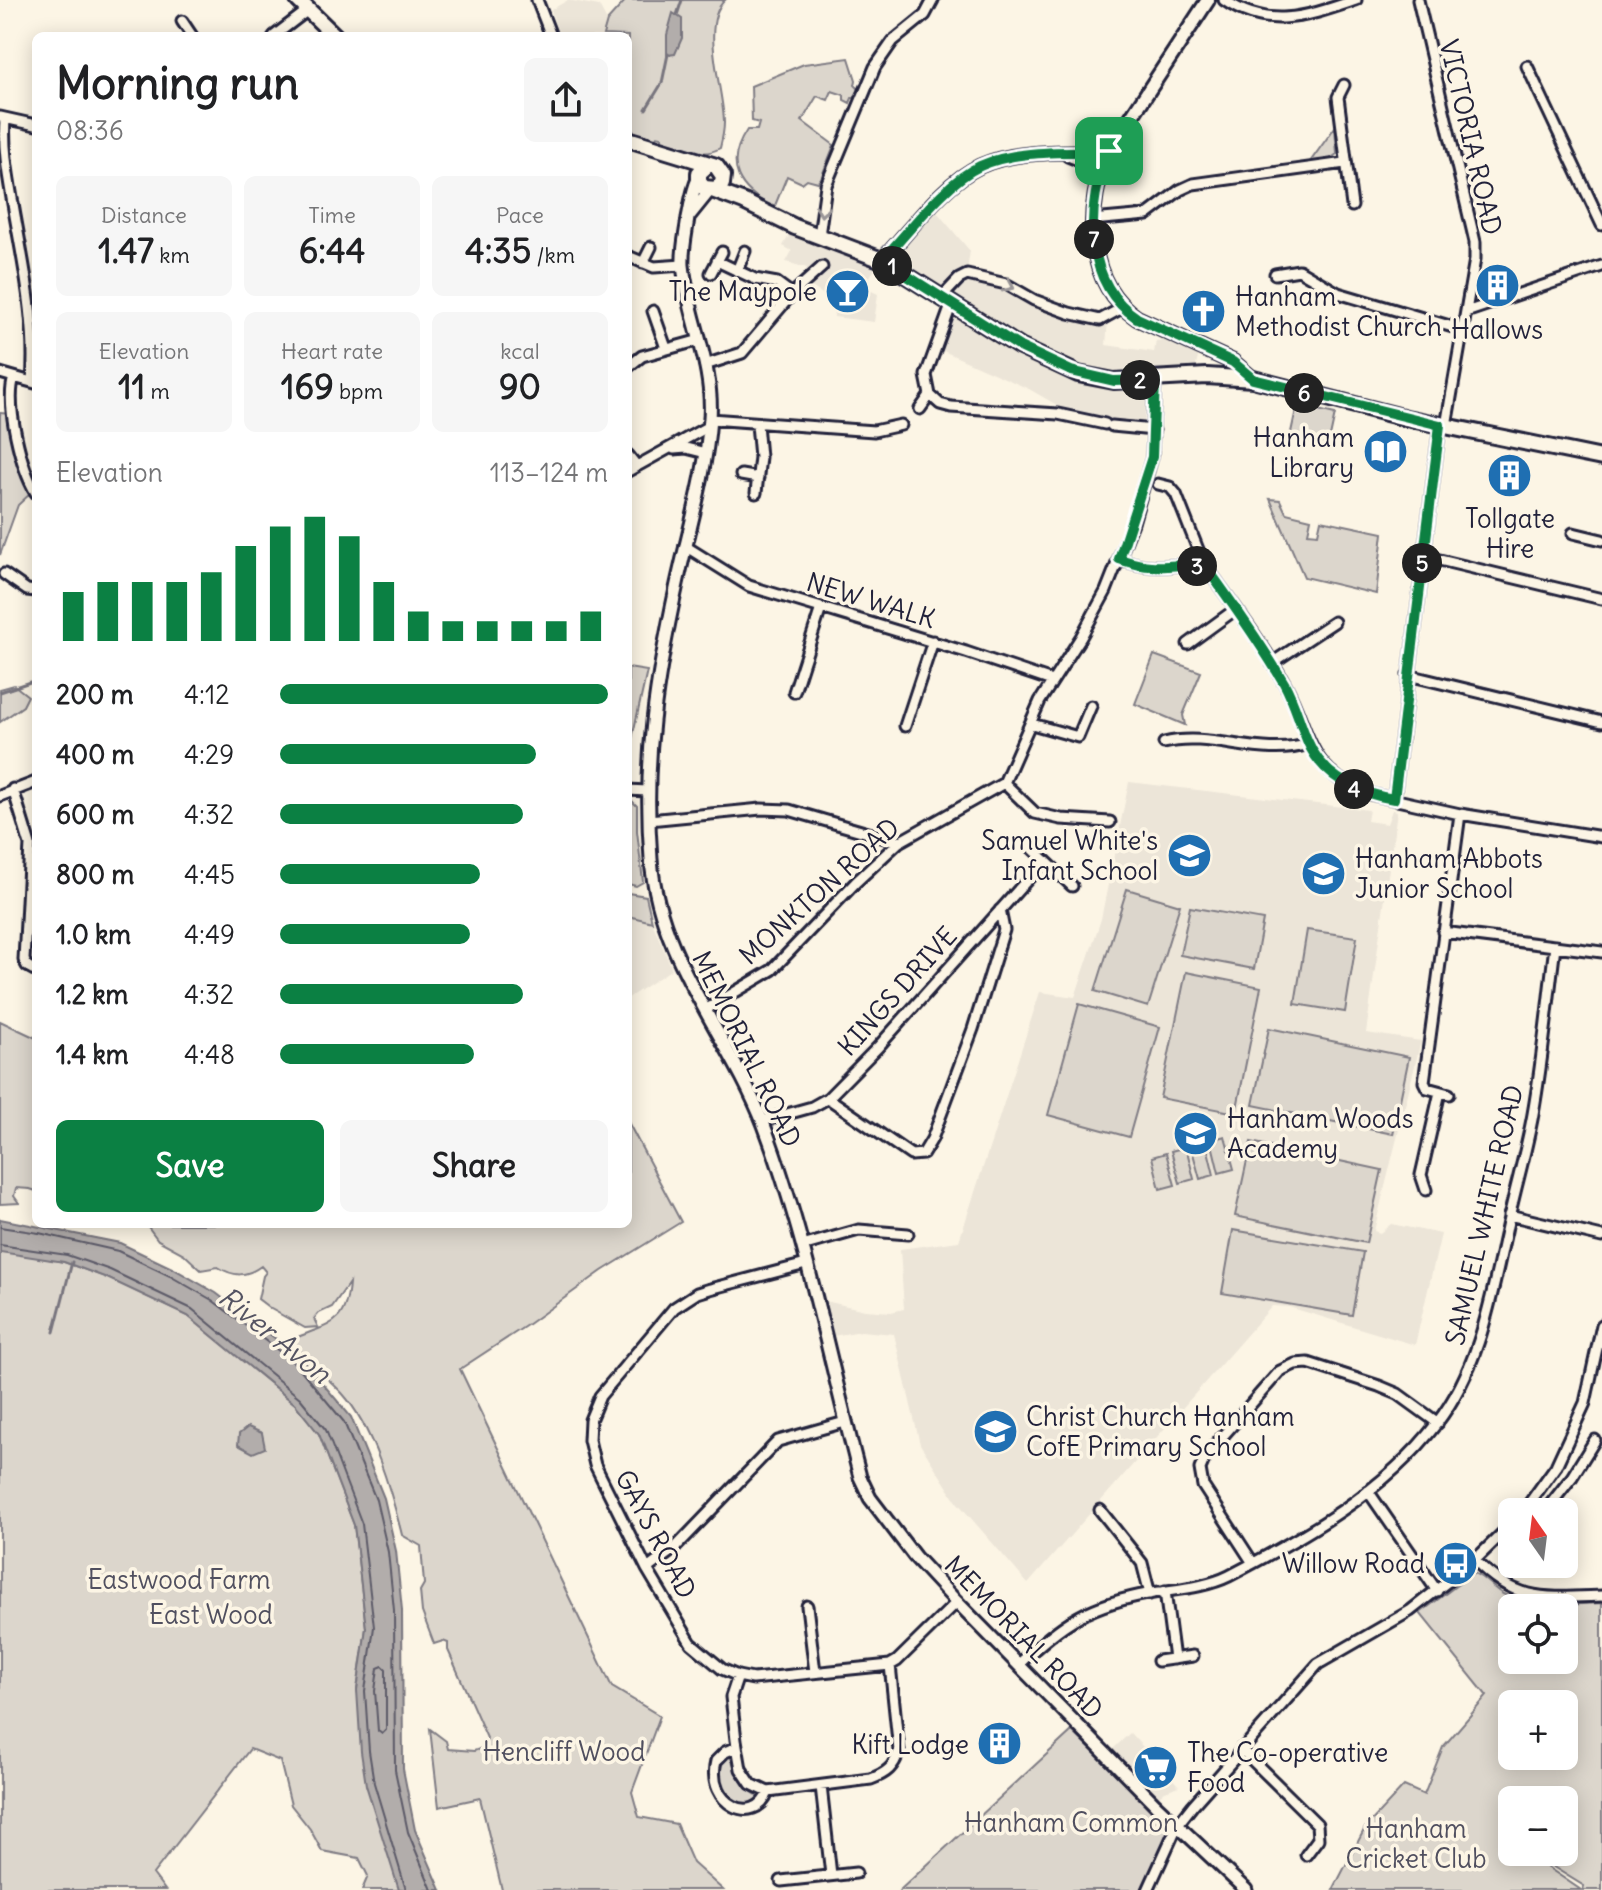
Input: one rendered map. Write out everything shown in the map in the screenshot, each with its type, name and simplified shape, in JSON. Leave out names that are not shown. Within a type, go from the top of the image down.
[{"type":"main road","points":[[1208,0],[1109,151],[1098,176],[1092,220],[1094,246],[1103,276],[1122,308],[1137,318],[1233,362],[1253,379]]},
{"type":"main road","points":[[302,3],[331,32]]},
{"type":"main road","points":[[632,140],[701,174]]},
{"type":"main road","points":[[701,174],[718,167],[744,202]]},
{"type":"main road","points":[[701,174],[701,185],[882,260],[1020,347],[1078,374],[1114,381],[1207,376],[1253,379],[1443,426],[1602,458]]},
{"type":"main road","points":[[711,190],[719,187],[723,176]]},
{"type":"main road","points":[[1207,376],[1210,368],[1208,350]]},
{"type":"main road","points":[[1208,350],[1217,360],[1223,376]]},
{"type":"street","points":[[537,0],[545,13],[550,32]]},
{"type":"street","points":[[819,236],[826,185],[875,67],[893,41],[925,15],[933,0]]},
{"type":"street","points":[[1224,0],[1250,15],[1278,18],[1307,16],[1355,0]]},
{"type":"street","name":"VICTORIA ROAD","points":[[1394,799],[1423,556],[1443,426],[1475,259],[1475,242],[1418,0]]},
{"type":"street","points":[[277,32],[302,3]]},
{"type":"street","points":[[182,21],[192,32]]},
{"type":"street","points":[[1527,66],[1602,225]]},
{"type":"street","points":[[1344,85],[1338,97],[1352,206]]},
{"type":"street","points":[[32,124],[2,118],[3,148],[32,323]]},
{"type":"street","points":[[882,260],[955,182],[980,166],[1015,157],[1109,151]]},
{"type":"street","points":[[1063,153],[1083,161],[1098,176]]},
{"type":"street","points":[[1092,220],[1147,215],[1180,190],[1207,181],[1345,163]]},
{"type":"street","name":"MEMORIAL ROAD","points":[[701,174],[693,188],[683,265],[705,365],[710,422],[656,686],[647,791],[651,863],[662,915],[680,963],[762,1121],[790,1202],[845,1422],[860,1477],[870,1498],[915,1557],[957,1602],[1246,1890]]},
{"type":"street","points":[[689,217],[711,190]]},
{"type":"street","points":[[643,263],[651,247]]},
{"type":"street","points":[[737,271],[745,251]]},
{"type":"street","points":[[711,273],[720,256],[737,271],[755,279],[777,283],[792,294]]},
{"type":"street","points":[[632,258],[654,267],[683,265]]},
{"type":"street","points":[[1466,312],[1602,266]]},
{"type":"street","points":[[705,365],[742,353],[792,294],[822,267]]},
{"type":"street","points":[[1275,274],[1299,270],[1338,293],[1463,330]]},
{"type":"street","points":[[1122,308],[1100,320],[1034,300],[1006,284],[967,275],[959,279],[947,300],[926,375],[930,395],[940,404],[951,407],[1058,414],[1109,425],[1154,430]]},
{"type":"street","points":[[653,311],[666,348]]},
{"type":"street","points":[[632,364],[642,356],[700,340]]},
{"type":"street","points":[[0,373],[32,382]]},
{"type":"street","points":[[14,377],[11,387],[19,451],[32,486]]},
{"type":"street","points":[[1110,822],[1061,819],[1035,813],[1004,783],[1040,701],[1081,637],[1119,559],[1152,457],[1155,380]]},
{"type":"street","points":[[920,409],[930,395]]},
{"type":"street","points":[[632,468],[670,449],[710,422],[874,431],[901,425]]},
{"type":"street","points":[[756,493],[760,457],[757,424]]},
{"type":"street","points":[[670,449],[686,448],[706,453]]},
{"type":"street","points":[[741,475],[758,478]]},
{"type":"street","points":[[1158,484],[1170,487],[1176,494],[1199,552],[1201,566]]},
{"type":"street","points":[[1573,533],[1602,539]]},
{"type":"street","name":"NEW WALK","points":[[685,546],[743,584],[933,641],[1052,681]]},
{"type":"street","points":[[1423,556],[1602,599]]},
{"type":"street","points":[[1119,559],[1148,566],[1201,566],[1209,571],[1286,687],[1309,744],[1323,764],[1348,786],[1361,792],[1460,814],[1602,837]]},
{"type":"street","points":[[4,574],[32,591]]},
{"type":"street","points":[[794,692],[821,608]]},
{"type":"street","points":[[1188,644],[1236,609]]},
{"type":"street","points":[[1272,663],[1334,622]]},
{"type":"street","points":[[905,726],[933,641]]},
{"type":"street","points":[[1408,675],[1602,722]]},
{"type":"street","points":[[1032,724],[1075,737],[1081,735],[1091,706]]},
{"type":"street","points":[[1164,743],[1183,739],[1201,740],[1267,750],[1293,749],[1309,744]]},
{"type":"street","points":[[0,796],[32,783]]},
{"type":"street","name":"MONKTON ROAD","points":[[705,1010],[772,970],[899,842],[1004,783]]},
{"type":"street","points":[[13,789],[30,845],[24,960],[32,969]]},
{"type":"street","points":[[632,790],[647,791]]},
{"type":"street","points":[[649,820],[761,809],[789,810],[899,842]]},
{"type":"street","points":[[1426,1190],[1421,1175],[1444,1093],[1427,1088],[1424,1082],[1460,814]]},
{"type":"street","points":[[1030,846],[1072,886]]},
{"type":"street","name":"KINGS DRIVE","points":[[762,1121],[812,1107],[828,1098],[878,1047],[1045,860]]},
{"type":"street","points":[[828,1098],[911,1155],[923,1154],[948,1099],[978,1014],[1004,930],[1000,910]]},
{"type":"street","points":[[1443,932],[1602,952]]},
{"type":"street","name":"SAMUEL WHITE ROAD","points":[[1018,1665],[1068,1621],[1118,1600],[1220,1580],[1300,1538],[1368,1491],[1438,1423],[1457,1393],[1478,1348],[1533,1114],[1555,946]]},
{"type":"street","points":[[1410,1174],[1421,1175]]},
{"type":"street","points":[[1509,1215],[1602,1237]]},
{"type":"street","points":[[802,1246],[859,1230],[908,1234]]},
{"type":"street","name":"GAYS ROAD","points":[[738,1676],[722,1669],[691,1643],[647,1569],[595,1465],[589,1440],[590,1420],[600,1396],[663,1318],[685,1300],[710,1289],[806,1264]]},
{"type":"street","points":[[1533,1498],[1556,1466],[1585,1403],[1602,1325]]},
{"type":"street","points":[[1253,1563],[1203,1486],[1200,1469],[1206,1455],[1280,1371],[1295,1364],[1308,1363],[1351,1377],[1398,1394],[1438,1423]]},
{"type":"street","points":[[647,1569],[674,1549],[778,1441],[845,1422]]},
{"type":"street","points":[[1554,1498],[1595,1440]]},
{"type":"street","points":[[1556,1466],[1572,1477]]},
{"type":"street","points":[[1368,1491],[1437,1591]]},
{"type":"street","points":[[1100,1510],[1142,1563],[1150,1594]]},
{"type":"street","points":[[1148,1890],[1178,1824],[1318,1664],[1410,1611],[1475,1560],[1498,1538]]},
{"type":"street","points":[[1475,1560],[1492,1578],[1529,1595],[1602,1596]]},
{"type":"street","points":[[1165,1591],[1174,1659]]},
{"type":"street","points":[[890,1665],[899,1751],[895,1764],[886,1774],[871,1779],[768,1792],[751,1784],[741,1769],[737,1747],[731,1697],[738,1676],[753,1679],[890,1665],[957,1602]]},
{"type":"street","points":[[807,1606],[815,1672]]},
{"type":"street","points":[[1158,1661],[1193,1656]]},
{"type":"street","points":[[737,1747],[725,1752],[716,1761],[714,1784],[720,1796],[727,1804],[748,1809],[759,1805],[768,1792]]},
{"type":"street","points":[[1241,1749],[1317,1824],[1318,1839],[1306,1855]]},
{"type":"street","points":[[821,1786],[831,1875]]},
{"type":"street","points":[[781,1881],[856,1873]]},
{"type":"shaded area","points":[[568,0],[599,6],[607,21],[605,32],[558,32],[551,10]]},
{"type":"shaded area","points":[[937,212],[970,251],[966,277],[998,282],[1031,300],[1108,320],[1106,345],[1154,352],[1156,341],[1171,339],[1200,349],[1195,370],[1149,373],[1148,415],[1143,423],[1130,425],[1069,412],[1029,389],[941,350],[955,299],[896,255]]},
{"type":"shaded area","points":[[791,232],[849,253],[875,269],[863,287],[878,294],[874,322],[834,317],[833,301],[801,280],[807,268],[786,262],[792,251],[783,246]]},
{"type":"shaded area","name":"Hanham Woods Academy","points":[[1129,782],[1369,810],[1367,821],[1387,824],[1392,810],[1397,811],[1366,1033],[1421,1041],[1374,1231],[1380,1233],[1391,1224],[1441,1234],[1415,1345],[1289,1307],[1272,1306],[1028,1584],[957,1502],[920,1444],[894,1334],[861,1331],[833,1336],[825,1301],[865,1310],[891,1312],[904,1309],[900,1249],[959,1241],[1040,992],[1075,997],[1101,919]]},
{"type":"shaded area","points":[[632,917],[652,922],[672,969],[632,995]]},
{"type":"shaded area","points":[[1130,1733],[1179,1786],[1157,1798],[1113,1749]]},
{"type":"green space","points":[[626,0],[725,0],[717,11],[713,41],[724,123],[720,148],[706,153],[691,151],[662,142],[662,137],[655,139],[632,131],[632,32],[604,32],[607,21]]},
{"type":"green space","points":[[849,58],[855,85],[859,89],[854,98],[850,103],[844,100],[844,95],[832,91],[828,100],[817,96],[802,121],[834,145],[821,178],[818,182],[807,179],[802,183],[787,176],[774,208],[744,185],[736,166],[740,143],[747,130],[757,130],[759,123],[752,121],[751,86],[804,64]]},
{"type":"green space","points":[[1335,127],[1337,154],[1330,159],[1310,162]]},
{"type":"green space","points":[[1297,405],[1335,414],[1328,446],[1290,437]]},
{"type":"green space","points":[[0,413],[11,414],[21,466],[31,493],[18,505],[0,555]]},
{"type":"green space","points":[[1270,499],[1280,500],[1286,513],[1311,519],[1308,533],[1318,534],[1321,520],[1383,533],[1376,594],[1304,577]]},
{"type":"green space","points":[[1154,655],[1201,672],[1183,715],[1185,725],[1135,704]]},
{"type":"green space","points":[[632,669],[647,671],[632,738]]},
{"type":"green space","points":[[14,685],[28,696],[23,706],[0,722],[0,689]]},
{"type":"green space","points":[[632,801],[637,806],[643,882],[632,885]]},
{"type":"green space","points":[[1127,889],[1180,905],[1148,1007],[1095,991]]},
{"type":"green space","points":[[632,894],[646,896],[652,922],[632,917]]},
{"type":"green space","points":[[1190,907],[1263,920],[1254,969],[1180,955]]},
{"type":"green space","points":[[1307,930],[1357,937],[1345,1012],[1295,1004]]},
{"type":"green space","points":[[1186,972],[1261,987],[1236,1113],[1160,1098]]},
{"type":"green space","points":[[1079,1004],[1160,1027],[1129,1137],[1048,1115]]},
{"type":"green space","points":[[0,1021],[32,1036],[32,1190],[16,1188],[14,1196],[19,1203],[0,1204]]},
{"type":"green space","points":[[1269,1028],[1409,1057],[1393,1134],[1253,1105]]},
{"type":"green space","name":"Hencliff Wood","points":[[632,1130],[681,1222],[602,1271],[460,1369],[612,1687],[660,1716],[632,1792],[639,1817],[676,1824],[693,1863],[723,1890],[502,1890],[480,1798],[439,1807],[430,1729],[446,1741],[448,1749],[474,1751],[485,1747],[487,1738],[448,1650],[448,1643],[434,1644],[422,1612],[420,1591],[424,1584],[421,1546],[402,1535],[380,1460],[353,1407],[294,1345],[298,1337],[328,1325],[340,1315],[349,1283],[332,1307],[314,1319],[318,1327],[305,1328],[258,1299],[266,1272],[261,1266],[240,1274],[218,1267],[201,1270],[184,1254],[158,1240],[149,1228],[632,1228]]},
{"type":"green space","points":[[1225,1136],[1234,1169],[1219,1173],[1211,1140]]},
{"type":"green space","points":[[1206,1142],[1214,1175],[1200,1179],[1191,1146]]},
{"type":"green space","points":[[1251,1142],[1382,1170],[1366,1243],[1235,1216]]},
{"type":"green space","points":[[1186,1147],[1194,1179],[1180,1183],[1171,1151]]},
{"type":"green space","points":[[1166,1153],[1175,1185],[1160,1189],[1152,1157]]},
{"type":"green space","points":[[1233,1230],[1363,1252],[1352,1315],[1222,1293]]},
{"type":"green space","name":"Eastwood Farm","points":[[0,1250],[64,1262],[108,1278],[188,1316],[295,1404],[319,1434],[354,1525],[366,1628],[357,1690],[405,1890],[362,1890],[368,1876],[359,1858],[322,1851],[291,1805],[280,1761],[250,1749],[153,1874],[165,1890],[0,1890]]},
{"type":"green space","name":"Hanham Cricket Club","points":[[1473,1573],[1503,1594],[1498,1594],[1498,1674],[1578,1674],[1578,1605],[1602,1603],[1602,1890],[1583,1890],[1584,1886],[1552,1866],[1578,1866],[1578,1786],[1498,1786],[1498,1866],[1546,1866],[1581,1890],[1333,1890],[1365,1828],[1404,1786],[1424,1795],[1443,1747],[1487,1696],[1420,1613]]},
{"type":"green space","name":"Hanham Common","points":[[1072,1731],[1172,1829],[1143,1890],[900,1890]]},
{"type":"green space","points":[[729,1753],[744,1784],[761,1797],[754,1802],[736,1802],[717,1783],[719,1763]]},
{"type":"water","points":[[673,13],[682,19],[682,38],[675,54],[667,55],[667,35]]},
{"type":"water","points":[[0,1219],[32,1225],[32,1228],[120,1243],[216,1293],[302,1359],[351,1417],[384,1498],[396,1551],[402,1610],[403,1769],[415,1830],[441,1890],[399,1890],[366,1785],[357,1690],[366,1628],[354,1525],[319,1434],[295,1404],[188,1316],[107,1278],[64,1262],[0,1252]]},
{"type":"water","points":[[248,1427],[262,1433],[265,1448],[253,1453],[238,1445],[239,1434]]},
{"type":"waterway","points":[[677,15],[682,0]]},
{"type":"waterway","points":[[646,109],[662,83],[668,54]]},
{"type":"waterway","points":[[0,692],[30,682]]},
{"type":"waterway","points":[[54,1332],[72,1262]]},
{"type":"place","name":"Hallows","points":[[1497,286]]},
{"type":"place","name":"The Maypole","points":[[848,291]]},
{"type":"place","name":"Hanham Methodist Church","points":[[1204,311]]},
{"type":"place","name":"Hanham Library","points":[[1385,452]]},
{"type":"place","name":"Tollgate Hire","points":[[1510,475]]},
{"type":"place","name":"Samuel White's Infant School","points":[[1189,855]]},
{"type":"place","name":"Hanham Abbots Junior School","points":[[1324,873]]},
{"type":"place","name":"Hanham Woods Academy","points":[[1196,1133]]},
{"type":"place","name":"Christ Church Hanham CofE Primary School","points":[[995,1431]]},
{"type":"place","name":"Willow Road","points":[[1456,1563]]},
{"type":"place","name":"Kift Lodge","points":[[1000,1744]]},
{"type":"place","name":"The Co-operative Food","points":[[1156,1767]]},
{"type":"route","points":[[1109,151],[1098,176],[1094,197],[1094,246],[1103,276],[1122,308],[1137,318],[1233,362],[1253,379],[1440,425],[1394,799],[1348,786],[1323,764],[1309,744],[1293,702],[1272,663],[1209,571],[1201,566],[1148,566],[1119,559],[1152,457],[1155,380],[1114,381],[1071,371],[1020,347],[882,260],[955,182],[980,166],[1015,157],[1109,151]]},
{"type":"water label","name":"River Avon","points":[[275,1335]]},
{"type":"park label","name":"East Wood","points":[[211,1614]]}]
